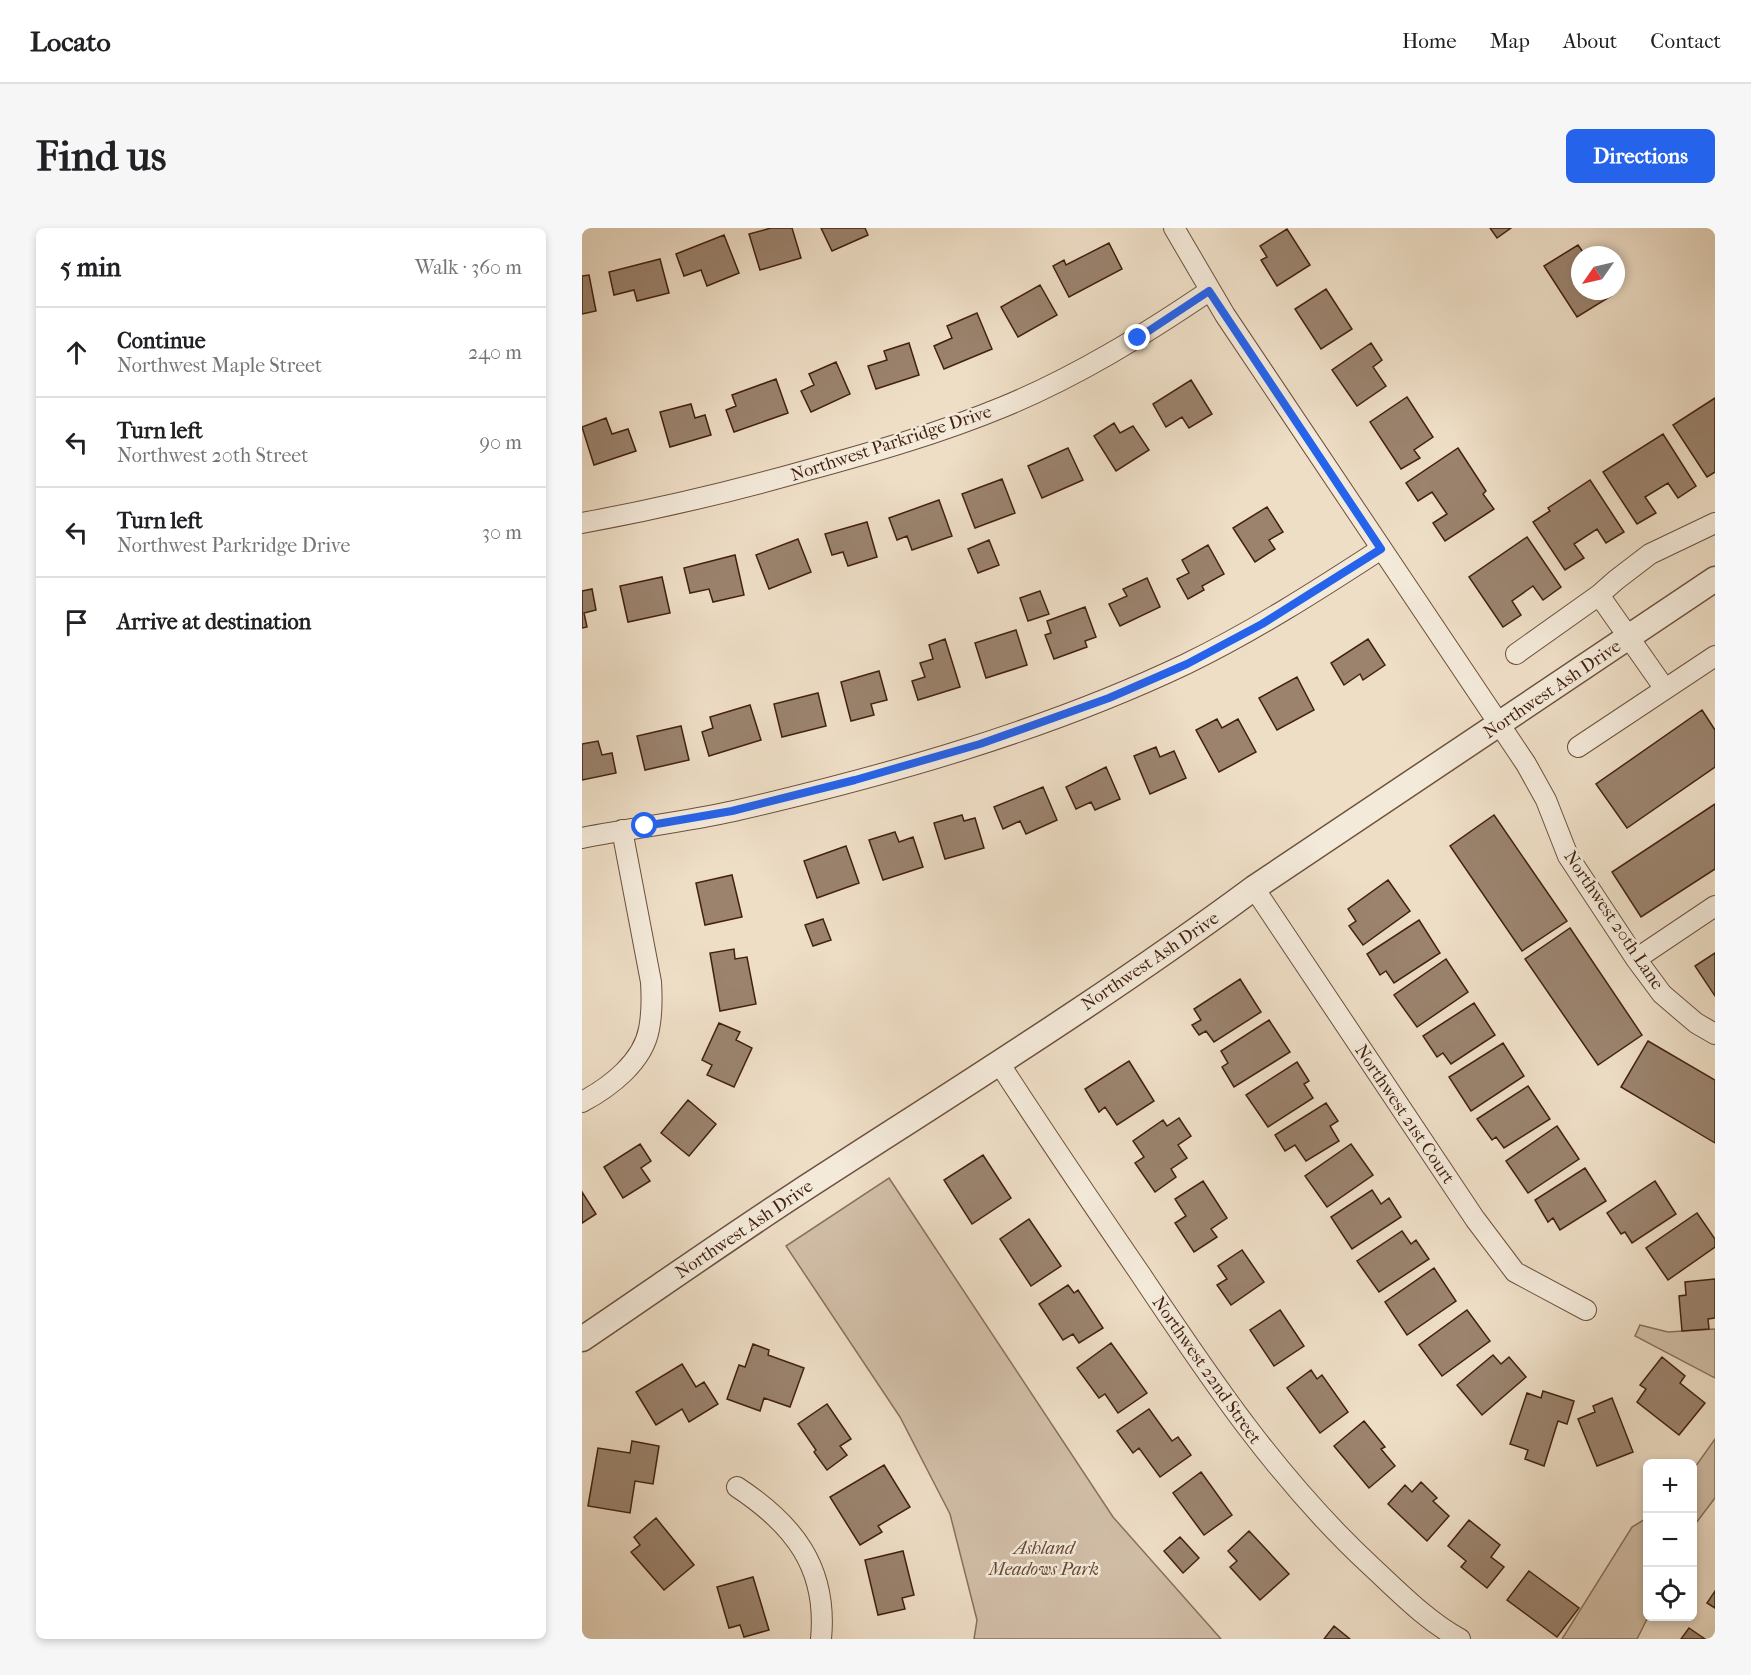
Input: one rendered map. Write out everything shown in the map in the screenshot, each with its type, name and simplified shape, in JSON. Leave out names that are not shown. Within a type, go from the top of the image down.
[{"type":"street","name":"Northwest 20th Lane","points":[[1174,228],[1209,291],[1526,764],[1546,800],[1568,856],[1636,960],[1662,994],[1696,1023],[1715,1034]]},
{"type":"street","name":"Northwest Parkridge Drive","points":[[582,523],[641,512],[758,484],[873,453],[1004,407],[1073,374],[1138,338],[1209,291]]},
{"type":"street","points":[[1516,654],[1599,595],[1650,554],[1715,523]]},
{"type":"street","points":[[582,838],[732,811],[855,780],[980,744],[1099,702],[1187,664],[1262,624],[1381,549]]},
{"type":"street","name":"Northwest Ash Drive","points":[[582,1339],[794,1195],[999,1063],[1202,926],[1254,888],[1715,579]]},
{"type":"street","points":[[1599,595],[1665,689]]},
{"type":"street","points":[[1578,747],[1715,656]]},
{"type":"street","points":[[582,1102],[607,1087],[623,1073],[639,1055],[649,1031],[652,1005],[651,982],[622,830]]},
{"type":"street","name":"Northwest 21st Court","points":[[1254,888],[1475,1219],[1515,1272],[1586,1310]]},
{"type":"street","points":[[1636,960],[1715,906]]},
{"type":"street","name":"Northwest 22nd Street","points":[[999,1063],[1212,1381],[1256,1440],[1301,1496],[1351,1548],[1449,1637]]},
{"type":"street","points":[[737,1487],[764,1505],[786,1526],[802,1548],[814,1573],[820,1597],[823,1624],[821,1639]]},
{"type":"green space","name":"Ashland Meadows Park","points":[[889,1178],[1113,1517],[1221,1639],[974,1639],[977,1620],[950,1514],[900,1417],[786,1246]]},
{"type":"green space","points":[[1640,1325],[1668,1332],[1715,1329],[1715,1378],[1635,1336]]},
{"type":"green space","points":[[1715,1439],[1715,1498],[1697,1522],[1697,1513],[1697,1464]]},
{"type":"green space","points":[[1643,1520],[1643,1621],[1646,1621],[1637,1639],[1562,1639],[1632,1527]]},
{"type":"building","points":[[771,228],[792,228],[801,258],[760,270],[749,234]]},
{"type":"building","points":[[821,228],[865,228],[868,235],[832,251]]},
{"type":"building","points":[[1490,228],[1511,228],[1497,238]]},
{"type":"building","points":[[1287,229],[1310,265],[1277,286],[1261,260],[1267,257],[1260,246]]},
{"type":"building","points":[[724,235],[739,273],[707,286],[701,270],[684,276],[676,254]]},
{"type":"building","points":[[1109,243],[1122,269],[1069,297],[1053,266],[1064,260],[1066,265]]},
{"type":"building","points":[[1571,249],[1571,300],[1605,300],[1577,317],[1544,266]]},
{"type":"building","points":[[660,259],[669,293],[637,301],[634,290],[614,295],[609,272]]},
{"type":"building","points":[[589,275],[596,311],[582,314],[582,276]]},
{"type":"building","points":[[1040,285],[1057,315],[1018,337],[1001,307]]},
{"type":"building","points":[[1326,289],[1352,329],[1321,349],[1295,309]]},
{"type":"building","points":[[977,313],[992,349],[944,369],[934,346],[952,338],[947,326]]},
{"type":"building","points":[[909,343],[919,375],[876,389],[868,366],[887,360],[884,351]]},
{"type":"building","points":[[1371,343],[1382,360],[1373,367],[1386,386],[1357,406],[1332,370]]},
{"type":"building","points":[[836,362],[850,394],[811,412],[801,391],[814,385],[809,374]]},
{"type":"building","points":[[776,379],[788,413],[734,432],[726,410],[736,406],[732,395]]},
{"type":"building","points":[[1191,380],[1212,414],[1189,428],[1182,417],[1166,427],[1153,404]]},
{"type":"building","points":[[1407,397],[1433,437],[1414,450],[1420,458],[1401,469],[1370,422]]},
{"type":"building","points":[[1715,398],[1715,472],[1707,477],[1673,425]]},
{"type":"building","points":[[691,404],[695,418],[705,415],[711,435],[670,447],[660,412]]},
{"type":"building","points":[[606,418],[612,434],[628,429],[636,451],[594,465],[582,427]]},
{"type":"building","points":[[1114,423],[1120,433],[1133,426],[1149,450],[1116,471],[1094,436]]},
{"type":"building","points":[[1663,434],[1696,486],[1678,498],[1668,483],[1645,497],[1656,513],[1637,524],[1603,472]]},
{"type":"building","points":[[1068,448],[1083,480],[1042,498],[1028,466]]},
{"type":"building","points":[[1458,448],[1486,491],[1483,494],[1494,509],[1445,541],[1433,523],[1447,514],[1432,492],[1418,501],[1406,483]]},
{"type":"building","points":[[1002,479],[1015,513],[975,528],[962,494]]},
{"type":"building","points":[[1590,480],[1624,532],[1606,543],[1597,529],[1574,544],[1584,558],[1565,570],[1533,522],[1550,511],[1548,508]]},
{"type":"building","points":[[939,500],[952,536],[912,550],[907,536],[897,540],[889,518]]},
{"type":"building","points":[[1267,507],[1283,532],[1269,540],[1275,549],[1255,562],[1233,528]]},
{"type":"building","points":[[867,522],[877,557],[848,566],[843,552],[832,555],[825,534]]},
{"type":"building","points":[[1527,537],[1561,587],[1543,600],[1533,586],[1512,601],[1521,615],[1503,627],[1469,577]]},
{"type":"building","points":[[798,539],[811,572],[769,589],[756,555]]},
{"type":"building","points":[[989,540],[999,565],[978,573],[968,549]]},
{"type":"building","points":[[1208,545],[1224,574],[1202,586],[1204,590],[1188,599],[1177,579],[1189,573],[1182,560]]},
{"type":"building","points":[[735,555],[744,595],[713,602],[709,589],[690,593],[684,568]]},
{"type":"building","points":[[662,577],[670,613],[628,622],[620,586]]},
{"type":"building","points":[[1147,578],[1160,607],[1120,626],[1109,604],[1127,596],[1123,589]]},
{"type":"building","points":[[592,589],[596,610],[584,613],[587,627],[582,628],[582,591]]},
{"type":"building","points":[[1040,591],[1049,614],[1028,621],[1020,598]]},
{"type":"building","points":[[1085,607],[1096,637],[1085,641],[1087,647],[1054,659],[1045,635],[1051,633],[1047,621]]},
{"type":"building","points":[[1016,630],[1027,665],[986,678],[975,643]]},
{"type":"building","points":[[945,639],[960,687],[918,700],[912,681],[925,677],[920,663],[933,659],[929,645]]},
{"type":"building","points":[[1368,639],[1385,665],[1363,680],[1360,674],[1344,685],[1331,663]]},
{"type":"building","points":[[879,671],[887,700],[871,704],[874,715],[851,721],[841,682]]},
{"type":"building","points":[[1297,677],[1314,710],[1277,730],[1259,698]]},
{"type":"building","points":[[818,693],[826,726],[782,737],[774,704]]},
{"type":"building","points":[[750,705],[761,740],[709,756],[702,732],[713,728],[710,717]]},
{"type":"building","points":[[1702,710],[1715,730],[1715,767],[1627,828],[1596,784]]},
{"type":"building","points":[[1217,719],[1222,728],[1238,719],[1256,752],[1219,772],[1196,730]]},
{"type":"building","points":[[681,726],[689,760],[645,770],[637,736]]},
{"type":"building","points":[[598,741],[602,755],[612,753],[616,773],[582,780],[582,744]]},
{"type":"building","points":[[1156,747],[1160,757],[1174,751],[1186,778],[1150,794],[1134,756]]},
{"type":"building","points":[[1106,767],[1120,799],[1095,810],[1091,802],[1076,809],[1066,787]]},
{"type":"building","points":[[1043,787],[1057,820],[1026,834],[1020,821],[1003,829],[994,807]]},
{"type":"building","points":[[1715,804],[1715,869],[1641,917],[1612,872]]},
{"type":"building","points":[[962,815],[964,821],[975,818],[984,848],[945,859],[934,823]]},
{"type":"building","points":[[1494,815],[1567,921],[1522,951],[1450,846]]},
{"type":"building","points":[[895,832],[899,842],[913,837],[923,867],[883,880],[869,840]]},
{"type":"building","points":[[846,846],[859,883],[817,898],[804,861]]},
{"type":"building","points":[[732,875],[742,917],[705,925],[696,883]]},
{"type":"building","points":[[1388,880],[1410,911],[1363,945],[1349,926],[1356,921],[1348,909]]},
{"type":"building","points":[[823,919],[831,940],[813,946],[805,925]]},
{"type":"building","points":[[1419,920],[1440,953],[1394,983],[1386,971],[1380,975],[1367,954]]},
{"type":"building","points":[[1570,928],[1642,1035],[1598,1065],[1525,959]]},
{"type":"building","points":[[734,949],[735,959],[747,957],[756,1004],[720,1011],[710,953]]},
{"type":"building","points":[[1715,953],[1715,996],[1695,966]]},
{"type":"building","points":[[1446,959],[1468,992],[1417,1027],[1394,995]]},
{"type":"building","points":[[1240,979],[1261,1012],[1214,1042],[1206,1031],[1199,1035],[1192,1025],[1201,1020],[1194,1009]]},
{"type":"building","points":[[1474,1003],[1495,1035],[1451,1064],[1443,1053],[1437,1057],[1423,1036]]},
{"type":"building","points":[[1269,1020],[1290,1052],[1234,1087],[1222,1067],[1228,1063],[1221,1051]]},
{"type":"building","points":[[719,1023],[740,1032],[736,1040],[752,1048],[734,1087],[707,1075],[712,1065],[702,1060]]},
{"type":"building","points":[[1648,1041],[1715,1080],[1715,1143],[1621,1087]]},
{"type":"building","points":[[1503,1043],[1524,1076],[1471,1111],[1449,1077]]},
{"type":"building","points":[[1129,1061],[1154,1101],[1117,1125],[1105,1107],[1099,1112],[1085,1089]]},
{"type":"building","points":[[1297,1062],[1309,1081],[1304,1084],[1313,1098],[1268,1127],[1246,1095]]},
{"type":"building","points":[[1528,1086],[1550,1119],[1504,1148],[1496,1137],[1492,1140],[1477,1119]]},
{"type":"building","points":[[688,1100],[716,1124],[689,1156],[661,1133]]},
{"type":"building","points":[[1326,1103],[1338,1121],[1330,1126],[1339,1141],[1306,1161],[1295,1145],[1285,1151],[1275,1135]]},
{"type":"building","points":[[1179,1118],[1191,1136],[1178,1145],[1187,1158],[1171,1169],[1176,1177],[1155,1192],[1135,1163],[1144,1157],[1133,1141],[1163,1120],[1167,1126]]},
{"type":"building","points":[[1557,1126],[1579,1159],[1528,1193],[1506,1161]]},
{"type":"building","points":[[640,1144],[651,1161],[641,1168],[650,1181],[623,1198],[604,1167]]},
{"type":"building","points":[[1351,1144],[1373,1175],[1327,1207],[1305,1176]]},
{"type":"building","points":[[983,1155],[1011,1198],[972,1224],[944,1180]]},
{"type":"building","points":[[1585,1168],[1606,1201],[1560,1230],[1553,1218],[1548,1222],[1535,1200]]},
{"type":"building","points":[[1203,1181],[1227,1218],[1211,1229],[1217,1237],[1194,1252],[1175,1223],[1186,1216],[1175,1199]]},
{"type":"building","points":[[1655,1181],[1676,1214],[1632,1243],[1625,1232],[1621,1234],[1607,1213]]},
{"type":"building","points":[[1372,1190],[1381,1204],[1389,1198],[1401,1217],[1352,1249],[1331,1217]]},
{"type":"building","points":[[582,1192],[596,1214],[582,1223]]},
{"type":"building","points":[[1697,1213],[1715,1239],[1715,1247],[1668,1280],[1646,1248]]},
{"type":"building","points":[[1029,1219],[1061,1266],[1031,1286],[1000,1239]]},
{"type":"building","points":[[1402,1231],[1411,1244],[1416,1240],[1429,1259],[1379,1292],[1357,1261]]},
{"type":"building","points":[[1242,1250],[1264,1282],[1231,1305],[1217,1285],[1227,1279],[1218,1266]]},
{"type":"building","points":[[1434,1268],[1456,1301],[1407,1335],[1385,1302]]},
{"type":"building","points":[[1715,1279],[1715,1318],[1708,1319],[1709,1329],[1682,1331],[1679,1296],[1686,1295],[1685,1282]]},
{"type":"building","points":[[1068,1285],[1074,1293],[1078,1290],[1103,1328],[1079,1343],[1073,1334],[1063,1340],[1039,1304]]},
{"type":"building","points":[[1280,1310],[1304,1346],[1274,1366],[1250,1330]]},
{"type":"building","points":[[1467,1310],[1490,1341],[1442,1376],[1419,1345]]},
{"type":"building","points":[[1111,1343],[1147,1393],[1118,1413],[1105,1394],[1099,1398],[1077,1368]]},
{"type":"building","points":[[753,1344],[769,1350],[768,1355],[804,1368],[790,1407],[764,1398],[760,1411],[727,1399],[739,1365],[745,1367]]},
{"type":"building","points":[[1493,1355],[1501,1364],[1509,1357],[1526,1377],[1482,1415],[1457,1385]]},
{"type":"building","points":[[1662,1357],[1685,1376],[1680,1383],[1705,1403],[1679,1435],[1637,1402],[1646,1389],[1640,1385]]},
{"type":"building","points":[[682,1364],[696,1387],[704,1382],[718,1404],[689,1422],[682,1409],[656,1425],[636,1392]]},
{"type":"building","points":[[1311,1370],[1317,1379],[1322,1375],[1348,1412],[1320,1433],[1287,1388]]},
{"type":"building","points":[[1543,1391],[1574,1401],[1567,1424],[1558,1421],[1544,1466],[1525,1459],[1528,1450],[1510,1444],[1527,1393],[1541,1398]]},
{"type":"building","points":[[1612,1398],[1633,1452],[1597,1466],[1578,1419],[1595,1412],[1593,1406]]},
{"type":"building","points":[[827,1404],[851,1439],[840,1446],[847,1455],[827,1470],[798,1424]]},
{"type":"building","points":[[1149,1409],[1172,1441],[1178,1437],[1191,1455],[1160,1477],[1139,1448],[1133,1453],[1117,1431]]},
{"type":"building","points":[[1364,1421],[1385,1447],[1381,1449],[1395,1466],[1369,1488],[1334,1446]]},
{"type":"building","points":[[632,1441],[659,1446],[653,1484],[635,1481],[630,1513],[588,1506],[598,1448],[630,1453]]},
{"type":"building","points":[[884,1465],[910,1507],[878,1526],[882,1532],[860,1545],[830,1497]]},
{"type":"building","points":[[1201,1472],[1232,1515],[1204,1535],[1173,1493]]},
{"type":"building","points":[[1421,1482],[1437,1498],[1433,1501],[1449,1516],[1427,1541],[1388,1504],[1405,1485],[1412,1492]]},
{"type":"building","points":[[656,1518],[694,1565],[664,1590],[631,1552],[640,1545],[634,1537]]},
{"type":"building","points":[[1469,1520],[1500,1545],[1491,1557],[1504,1567],[1487,1588],[1461,1567],[1466,1561],[1448,1546]]},
{"type":"building","points":[[1249,1531],[1289,1574],[1260,1600],[1230,1567],[1237,1561],[1228,1551]]},
{"type":"building","points":[[1180,1537],[1199,1558],[1183,1573],[1164,1551]]},
{"type":"building","points":[[903,1551],[914,1595],[902,1598],[905,1609],[878,1615],[865,1560]]},
{"type":"building","points":[[1529,1571],[1579,1608],[1557,1637],[1507,1600]]},
{"type":"building","points":[[753,1577],[769,1630],[744,1637],[740,1625],[729,1628],[717,1587]]},
{"type":"building","points":[[1715,1591],[1715,1608],[1707,1603]]},
{"type":"building","points":[[1334,1626],[1350,1639],[1324,1639]]},
{"type":"building","points":[[1689,1628],[1705,1639],[1681,1639]]},
{"type":"route","points":[[645,826],[732,811],[855,780],[1035,726],[1109,698],[1187,664],[1262,624],[1381,549],[1209,291],[1138,338]]}]
